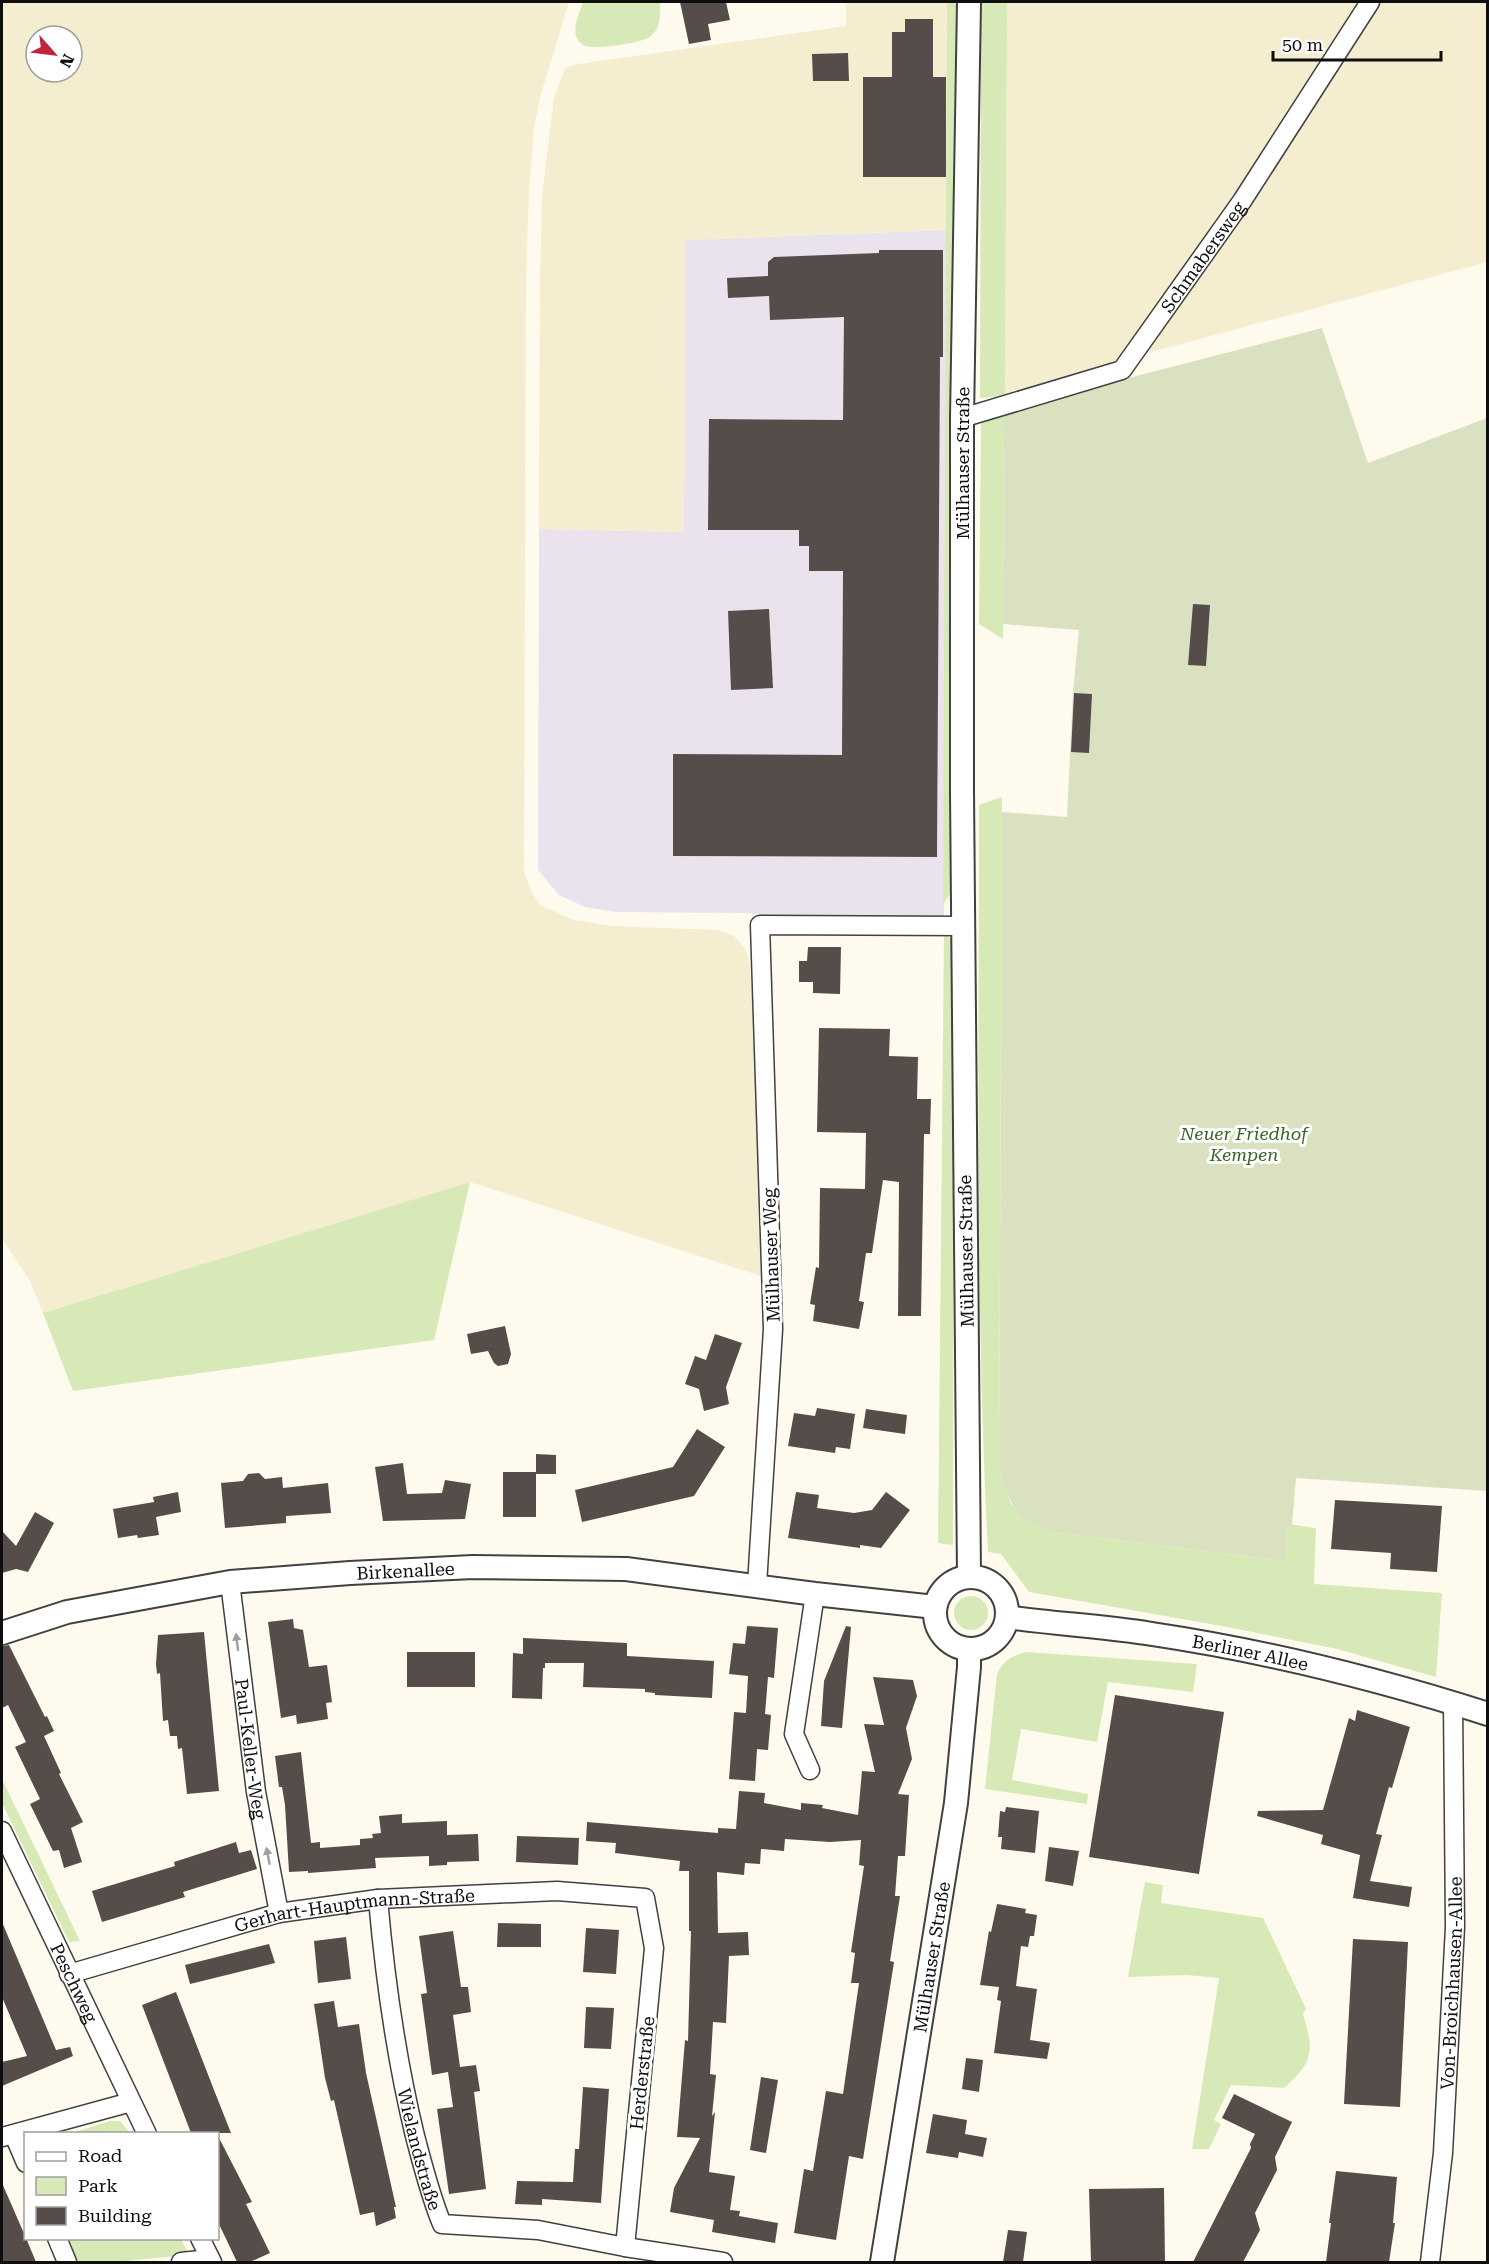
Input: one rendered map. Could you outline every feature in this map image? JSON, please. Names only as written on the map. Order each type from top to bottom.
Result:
[{"type":"street","name":"Mülhauser Straße","points":[[969,2],[962,418],[963,926],[969,1576]]},
{"type":"street","name":"Schmabersweg","points":[[962,418],[1122,370],[1242,201],[1370,2]]},
{"type":"street","name":"Mülhauser Weg","points":[[757,1585],[773,1329],[760,925],[963,926]]},
{"type":"street","name":"Birkenallee","points":[[2,1633],[67,1612],[230,1582],[473,1567],[626,1569],[814,1594],[935,1607]]},
{"type":"street","points":[[969,1576],[979,1577],[997,1588],[1004,1596],[1007,1617],[998,1637],[990,1644],[969,1649],[957,1647],[946,1640],[935,1620],[935,1607],[946,1586],[957,1579],[969,1576]]},
{"type":"street","name":"Paul-Keller-Weg","points":[[230,1582],[256,1792],[279,1913]]},
{"type":"street","points":[[810,1770],[794,1734],[814,1594]]},
{"type":"street","name":"Berliner Allee","points":[[1007,1617],[1088,1624],[1216,1645],[1315,1665],[1488,1714]]},
{"type":"street","name":"Mülhauser Straße","points":[[882,2262],[956,1803],[969,1649]]},
{"type":"street","name":"Von-Broichhausen-Allee","points":[[1430,2262],[1443,2153],[1455,1927],[1453,1703]]},
{"type":"street","name":"Peschweg","points":[[2,1831],[146,2132]]},
{"type":"street","name":"Gerhart-Hauptmann-Straße","points":[[69,1974],[279,1913],[378,1899],[557,1891],[645,1898]]},
{"type":"street","name":"Herderstraße","points":[[625,2247],[654,1948],[645,1898]]},
{"type":"street","name":"Wielandstraße","points":[[378,1899],[384,1972],[403,2087],[431,2198],[442,2224],[538,2230],[625,2247],[723,2262]]},
{"type":"street","points":[[24,2160],[8,2136],[131,2102]]},
{"type":"street","points":[[58,2240],[68,2262]]},
{"type":"street","points":[[181,2262],[211,2261],[201,2240]]},
{"type":"shaded area","points":[[2,2],[569,2],[541,94],[534,127],[529,191],[526,276],[524,872],[531,891],[540,905],[574,920],[611,926],[718,930],[734,936],[746,950],[750,967],[761,1153],[764,1277],[470,1182],[43,1313],[30,1281],[2,1238]]},
{"type":"shaded area","points":[[846,2],[947,2],[946,230],[685,240],[684,532],[539,529],[542,195],[554,98],[565,68],[578,64],[846,26]]},
{"type":"shaded area","points":[[1007,2],[1363,2],[1299,101],[1115,367],[1005,396]]},
{"type":"shaded area","points":[[1375,2],[1487,2],[1487,262],[1140,355]]},
{"type":"shaded area","points":[[946,230],[944,921],[772,917],[748,913],[614,912],[585,907],[559,895],[538,870],[539,529],[684,532],[685,240]]},
{"type":"green space","points":[[583,2],[660,2],[659,24],[655,32],[646,39],[607,47],[588,47],[577,39],[575,29]]},
{"type":"green space","points":[[947,2],[958,2],[953,890],[943,904]]},
{"type":"green space","points":[[981,2],[1007,2],[1005,396],[980,398]]},
{"type":"green space","name":"Neuer Friedhof Kempen","points":[[1322,328],[1368,463],[1487,418],[1487,1491],[1296,1478],[1292,1525],[1288,1525],[1285,1561],[1052,1532],[1029,1520],[1016,1509],[1007,1493],[999,1469],[1002,812],[1067,817],[1073,692],[1079,630],[1003,624],[1004,410]]},
{"type":"green space","points":[[1004,410],[1003,639],[979,624],[981,424],[987,415]]},
{"type":"green space","points":[[1002,797],[999,1469],[1011,1504],[1052,1532],[1284,1561],[1288,1524],[1316,1528],[1314,1584],[1442,1593],[1436,1677],[1337,1649],[1029,1592],[1001,1554],[988,1552],[979,1272],[979,805]]},
{"type":"green space","points":[[944,933],[954,943],[953,1545],[938,1543]]},
{"type":"green space","points":[[470,1182],[434,1340],[73,1391],[43,1313]]},
{"type":"green space","points":[[971,1596],[983,1601],[988,1613],[983,1625],[971,1630],[959,1625],[954,1613],[959,1601]]},
{"type":"green space","points":[[1027,1652],[1197,1664],[1193,1692],[1108,1682],[1097,1742],[1021,1729],[1012,1780],[1088,1794],[1087,1804],[985,1789],[997,1674],[1009,1659]]},
{"type":"green space","points":[[2,1779],[80,1941],[69,1942],[2,1803]]},
{"type":"green space","points":[[1145,1882],[1163,1885],[1161,1903],[1263,1918],[1306,2009],[1303,2014],[1310,2046],[1309,2055],[1301,2071],[1284,2088],[1231,2085],[1214,2120],[1221,2124],[1209,2149],[1192,2149],[1219,1978],[1187,1975],[1128,1977]]},
{"type":"green space","points":[[110,2121],[120,2121],[129,2132],[75,2132]]},
{"type":"green space","points":[[67,2240],[182,2240],[189,2255],[115,2262],[77,2262]]},
{"type":"building","points":[[680,2],[726,2],[730,20],[708,24],[711,40],[689,44]]},
{"type":"building","points":[[905,19],[933,19],[933,77],[946,77],[946,177],[863,177],[863,77],[892,77],[892,32],[905,32]]},
{"type":"building","points":[[848,53],[849,81],[813,81],[812,54]]},
{"type":"building","points":[[879,250],[943,250],[943,357],[940,357],[937,857],[673,856],[673,754],[842,755],[843,571],[809,571],[809,546],[799,546],[799,530],[708,530],[709,419],[843,420],[844,317],[770,320],[769,296],[728,298],[727,278],[768,276],[768,262],[774,257],[879,253]]},
{"type":"building","points":[[1193,604],[1210,605],[1206,666],[1188,665]]},
{"type":"building","points":[[769,609],[773,688],[731,690],[728,611]]},
{"type":"building","points":[[1074,693],[1092,694],[1089,753],[1071,752]]},
{"type":"building","points":[[808,947],[841,947],[840,994],[813,993],[813,982],[799,982],[799,961],[807,961]]},
{"type":"building","points":[[819,1028],[890,1029],[889,1056],[918,1057],[917,1099],[931,1099],[930,1134],[924,1134],[921,1316],[898,1316],[899,1182],[883,1180],[872,1253],[866,1253],[859,1301],[864,1302],[859,1329],[813,1321],[815,1305],[810,1304],[816,1267],[819,1268],[820,1188],[865,1189],[866,1133],[817,1132]]},
{"type":"building","points":[[505,1326],[511,1354],[508,1364],[498,1366],[488,1351],[471,1354],[467,1334]]},
{"type":"building","points":[[715,1334],[742,1343],[726,1387],[729,1404],[704,1411],[699,1389],[685,1384],[695,1356],[706,1360]]},
{"type":"building","points":[[817,1408],[855,1414],[850,1449],[836,1447],[835,1453],[788,1446],[794,1413],[815,1416]]},
{"type":"building","points":[[866,1409],[907,1415],[905,1434],[863,1428]]},
{"type":"building","points":[[697,1429],[725,1447],[694,1496],[582,1522],[575,1490],[673,1467]]},
{"type":"building","points":[[536,1454],[556,1455],[556,1474],[536,1474]]},
{"type":"building","points":[[403,1463],[407,1494],[442,1493],[445,1480],[471,1484],[465,1519],[383,1521],[375,1467]]},
{"type":"building","points":[[503,1472],[536,1472],[536,1517],[503,1517]]},
{"type":"building","points":[[259,1473],[265,1479],[282,1477],[283,1488],[328,1483],[331,1513],[286,1516],[286,1523],[225,1528],[221,1483],[243,1481],[248,1474]]},
{"type":"building","points":[[178,1492],[181,1512],[156,1517],[159,1535],[118,1538],[113,1509],[154,1502],[153,1497]]},
{"type":"building","points":[[796,1492],[819,1495],[817,1508],[854,1513],[872,1510],[886,1492],[910,1510],[881,1548],[860,1545],[860,1548],[788,1538]]},
{"type":"building","points":[[1335,1500],[1442,1506],[1437,1572],[1390,1569],[1391,1553],[1331,1549]]},
{"type":"building","points":[[35,1512],[54,1523],[28,1572],[16,1569],[2,1573],[2,1531],[16,1546]]},
{"type":"building","points":[[293,1619],[294,1628],[303,1630],[309,1667],[327,1665],[332,1702],[326,1703],[328,1719],[297,1724],[296,1715],[281,1718],[268,1622]]},
{"type":"building","points":[[747,1626],[778,1628],[774,1678],[768,1677],[765,1714],[771,1715],[768,1750],[757,1749],[755,1781],[729,1779],[734,1712],[746,1713],[748,1676],[729,1674],[733,1643],[745,1644]]},
{"type":"building","points":[[846,1626],[851,1627],[842,1728],[821,1726],[824,1681]]},
{"type":"building","points":[[204,1632],[219,1791],[187,1794],[182,1748],[178,1749],[177,1736],[170,1736],[168,1720],[163,1721],[160,1673],[157,1674],[156,1664],[158,1635]]},
{"type":"building","points":[[523,1638],[627,1643],[627,1656],[714,1661],[712,1698],[655,1695],[655,1693],[645,1692],[645,1689],[583,1687],[584,1663],[545,1663],[542,1699],[512,1698],[513,1653],[523,1654]]},
{"type":"building","points":[[9,1645],[54,1731],[44,1736],[61,1773],[59,1774],[83,1822],[71,1828],[82,1862],[64,1868],[59,1850],[53,1851],[30,1804],[40,1799],[15,1747],[26,1742],[8,1705],[2,1708],[2,1646]]},
{"type":"building","points":[[407,1652],[475,1652],[475,1687],[407,1687]]},
{"type":"building","points":[[873,1677],[913,1680],[917,1696],[906,1728],[912,1759],[898,1794],[909,1795],[905,1856],[898,1856],[895,1896],[900,1896],[890,1961],[894,1962],[863,2159],[849,2156],[836,2240],[794,2233],[804,2169],[813,2171],[826,2091],[843,2094],[859,1983],[851,1983],[855,1953],[851,1952],[864,1866],[859,1865],[861,1840],[830,1842],[785,1839],[784,1851],[761,1849],[760,1864],[745,1863],[744,1875],[717,1872],[718,1933],[748,1932],[749,1955],[729,1956],[726,2023],[713,2022],[710,2074],[716,2075],[709,2172],[735,2176],[730,2210],[740,2211],[739,2216],[778,2223],[775,2243],[712,2232],[714,2220],[670,2212],[674,2188],[700,2138],[677,2137],[685,2040],[688,2041],[691,1931],[689,1931],[689,1871],[679,1871],[680,1861],[615,1853],[616,1843],[586,1841],[587,1822],[718,1833],[718,1828],[736,1829],[739,1791],[765,1793],[764,1803],[801,1810],[801,1803],[823,1805],[822,1808],[858,1815],[862,1771],[875,1772],[864,1724],[884,1725]]},
{"type":"building","points":[[1115,1695],[1224,1712],[1199,1874],[1089,1857]]},
{"type":"building","points":[[1357,1710],[1410,1727],[1392,1788],[1389,1787],[1376,1834],[1382,1835],[1370,1881],[1412,1887],[1409,1907],[1353,1898],[1360,1855],[1321,1844],[1323,1835],[1257,1816],[1258,1811],[1323,1810],[1349,1718],[1355,1721]]},
{"type":"building","points":[[301,1752],[311,1843],[320,1842],[320,1848],[360,1845],[360,1839],[373,1838],[372,1834],[381,1833],[379,1816],[402,1814],[402,1823],[447,1821],[447,1835],[478,1834],[479,1861],[447,1862],[447,1865],[429,1866],[429,1856],[375,1858],[376,1868],[308,1873],[308,1871],[289,1872],[285,1805],[282,1787],[279,1787],[275,1756]]},
{"type":"building","points":[[1006,1807],[1039,1811],[1035,1853],[1001,1849],[1002,1837],[998,1837],[1000,1811],[1005,1812]]},
{"type":"building","points":[[517,1836],[579,1838],[578,1865],[516,1862]]},
{"type":"building","points":[[236,1842],[239,1853],[251,1850],[257,1869],[183,1892],[185,1897],[102,1922],[92,1891],[175,1866],[174,1862]]},
{"type":"building","points":[[1049,1847],[1079,1851],[1073,1886],[1045,1881]]},
{"type":"building","points":[[997,1904],[1026,1909],[1025,1913],[1037,1915],[1034,1936],[1030,1936],[1028,1947],[1021,1946],[1016,1986],[1037,1989],[1030,2040],[1050,2043],[1047,2059],[994,2053],[1001,2001],[997,2000],[999,1987],[980,1985],[989,1931],[991,1932]]},
{"type":"building","points":[[2,1922],[56,2050],[70,2047],[73,2056],[2,2086],[2,2062],[27,2056],[2,1997]]},
{"type":"building","points":[[498,1923],[541,1924],[541,1947],[497,1947]]},
{"type":"building","points":[[586,1928],[619,1930],[616,1974],[583,1972]]},
{"type":"building","points":[[453,1931],[461,1987],[468,1987],[471,2012],[453,2015],[460,2067],[476,2065],[480,2091],[474,2092],[486,2189],[449,2194],[437,2109],[453,2107],[448,2072],[432,2075],[421,1994],[427,1993],[419,1936]]},
{"type":"building","points":[[346,1937],[351,1979],[318,1983],[314,1941]]},
{"type":"building","points":[[1353,1939],[1408,1942],[1400,2107],[1344,2104]]},
{"type":"building","points":[[269,1944],[275,1963],[190,1984],[185,1965]]},
{"type":"building","points":[[176,1992],[231,2133],[191,2132],[142,2005]]},
{"type":"building","points":[[334,2001],[338,2027],[359,2024],[366,2073],[396,2207],[394,2207],[396,2218],[376,2226],[374,2212],[360,2215],[334,2100],[331,2101],[325,2078],[314,2004]]},
{"type":"building","points":[[586,2007],[614,2008],[611,2049],[584,2048]]},
{"type":"building","points":[[966,2058],[983,2060],[979,2092],[962,2089]]},
{"type":"building","points":[[761,2077],[778,2080],[766,2153],[750,2150]]},
{"type":"building","points":[[583,2087],[609,2089],[601,2203],[542,2199],[542,2205],[515,2204],[517,2181],[573,2182],[575,2149],[579,2149]]},
{"type":"building","points":[[1234,2094],[1292,2122],[1275,2157],[1277,2170],[1255,2213],[1260,2230],[1243,2262],[1193,2262],[1251,2148],[1250,2144],[1255,2134],[1222,2118]]},
{"type":"building","points":[[933,2114],[967,2120],[965,2134],[987,2138],[983,2157],[959,2152],[958,2158],[926,2153]]},
{"type":"building","points":[[219,2138],[252,2202],[246,2204],[270,2253],[250,2262],[237,2262],[219,2224]]},
{"type":"building","points":[[1336,2171],[1397,2177],[1393,2223],[1395,2223],[1389,2262],[1326,2262]]},
{"type":"building","points":[[2,2183],[24,2233],[24,2240],[27,2240],[36,2262],[2,2262]]},
{"type":"building","points":[[1164,2188],[1165,2262],[1091,2262],[1089,2189]]},
{"type":"building","points":[[1008,2230],[1027,2232],[1023,2262],[1003,2262]]}]
